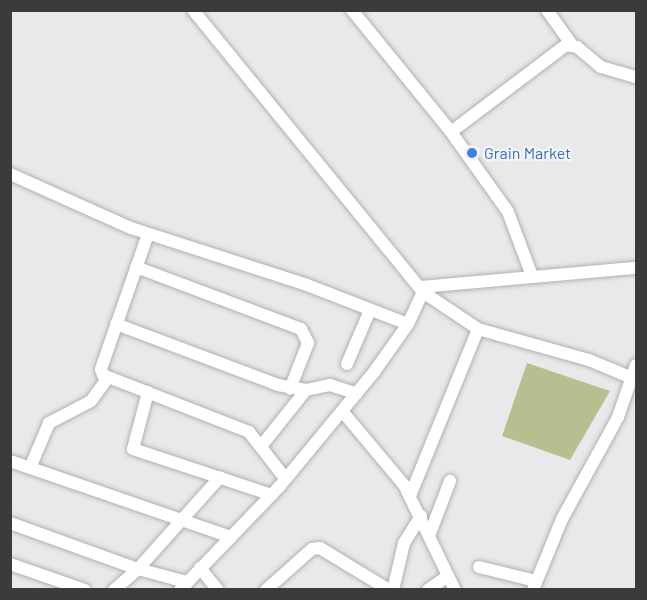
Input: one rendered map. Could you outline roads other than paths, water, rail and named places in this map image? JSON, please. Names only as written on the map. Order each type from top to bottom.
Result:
[{"type":"street","points":[[193,10],[422,290],[478,329],[589,360],[632,378]]},
{"type":"street","points":[[547,10],[572,45],[601,67],[636,77]]},
{"type":"street","points":[[354,11],[451,132],[508,212],[532,276]]},
{"type":"street","points":[[451,132],[559,48],[572,45]]},
{"type":"street","points":[[10,174],[148,234],[408,324]]},
{"type":"street","points":[[148,234],[101,369],[108,378],[249,432],[262,445],[285,478]]},
{"type":"street","points":[[136,267],[301,329],[308,343],[290,389]]},
{"type":"street","points":[[422,290],[532,276],[636,268]]},
{"type":"street","points":[[10,523],[184,586],[272,495],[357,394],[408,324],[422,290]]},
{"type":"street","points":[[347,364],[370,309]]},
{"type":"street","points":[[117,324],[290,389],[306,390],[330,386],[357,394]]},
{"type":"street","points":[[410,496],[478,329]]},
{"type":"street","points":[[479,567],[534,585],[562,519],[618,417],[636,365]]},
{"type":"street","points":[[30,468],[49,423],[89,403],[108,378]]},
{"type":"street","points":[[262,445],[306,390]]},
{"type":"street","points":[[148,392],[134,449],[272,495]]},
{"type":"street","points":[[342,411],[410,496],[455,590]]},
{"type":"street","points":[[10,462],[231,537]]},
{"type":"street","points":[[114,590],[138,569],[220,477]]},
{"type":"street","points":[[429,536],[450,481]]},
{"type":"street","points":[[266,590],[312,549],[320,548],[391,590],[404,543],[421,516]]},
{"type":"street","points":[[10,564],[85,590]]},
{"type":"street","points":[[200,567],[218,590]]},
{"type":"street","points":[[428,590],[448,576]]},
{"type":"place","name":"Grain Market","points":[[472,153]]}]
